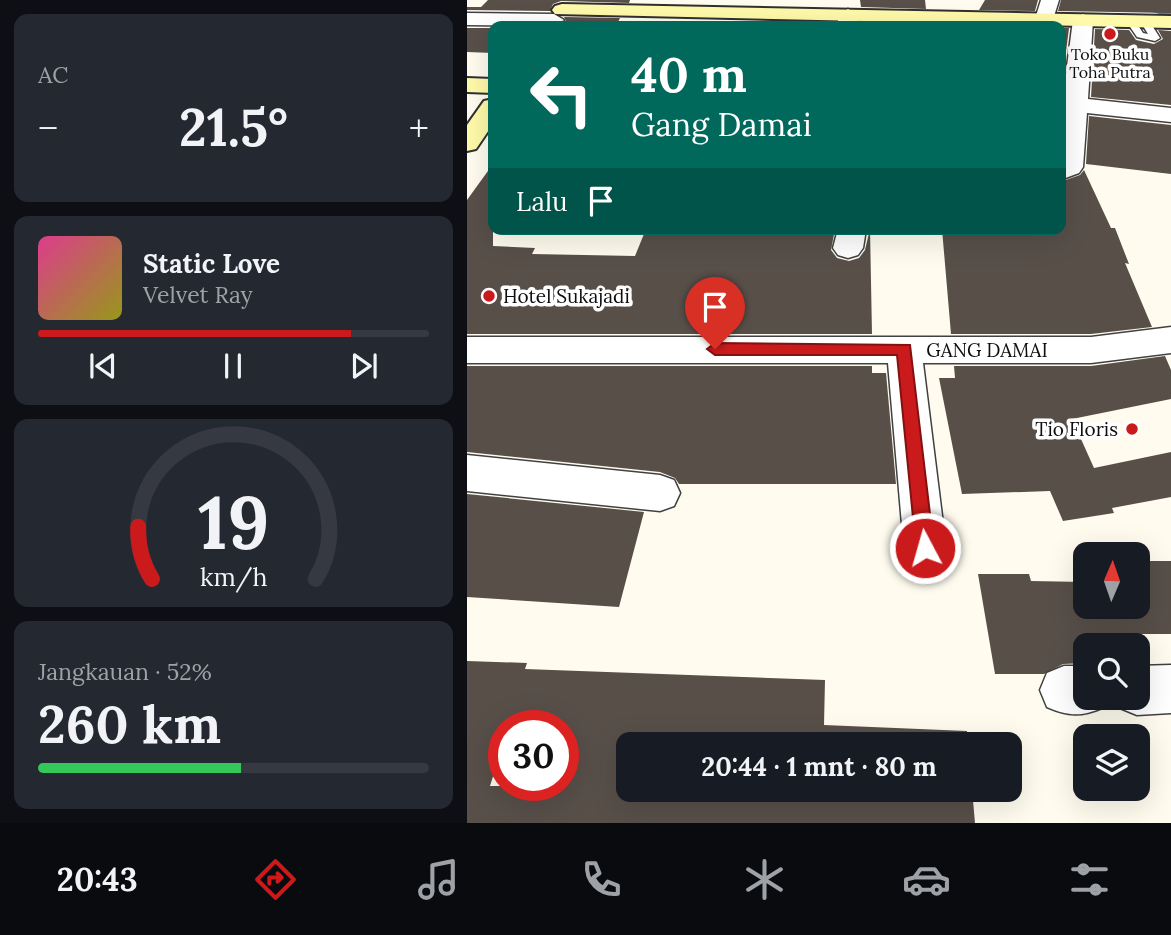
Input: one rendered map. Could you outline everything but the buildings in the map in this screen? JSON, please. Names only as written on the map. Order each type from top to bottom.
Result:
[{"type":"street","points":[[467,19],[558,14],[848,21],[1047,9],[1083,20],[1153,21]]},
{"type":"street","points":[[1066,169],[1070,167],[1083,20]]},
{"type":"street","points":[[467,85],[488,86]]},
{"type":"street","points":[[1074,104],[1171,115]]},
{"type":"street","points":[[467,143],[488,117]]},
{"type":"street","name":"GANG DAMAI","points":[[467,350],[1091,350],[1171,340]]},
{"type":"street","points":[[904,349],[925,548]]},
{"type":"street","points":[[467,473],[660,493]]},
{"type":"street","points":[[1150,690],[1171,689]]},
{"type":"waterway","points":[[1150,10],[1171,15]]},
{"type":"place","name":"Toko Buku Toha Putra","points":[[1110,34]]},
{"type":"place","name":"Hotel Sukajadi","points":[[489,296]]},
{"type":"place","name":"Tio Floris","points":[[1132,429]]},
{"type":"route","points":[[715,349],[904,349],[925,548]]}]
